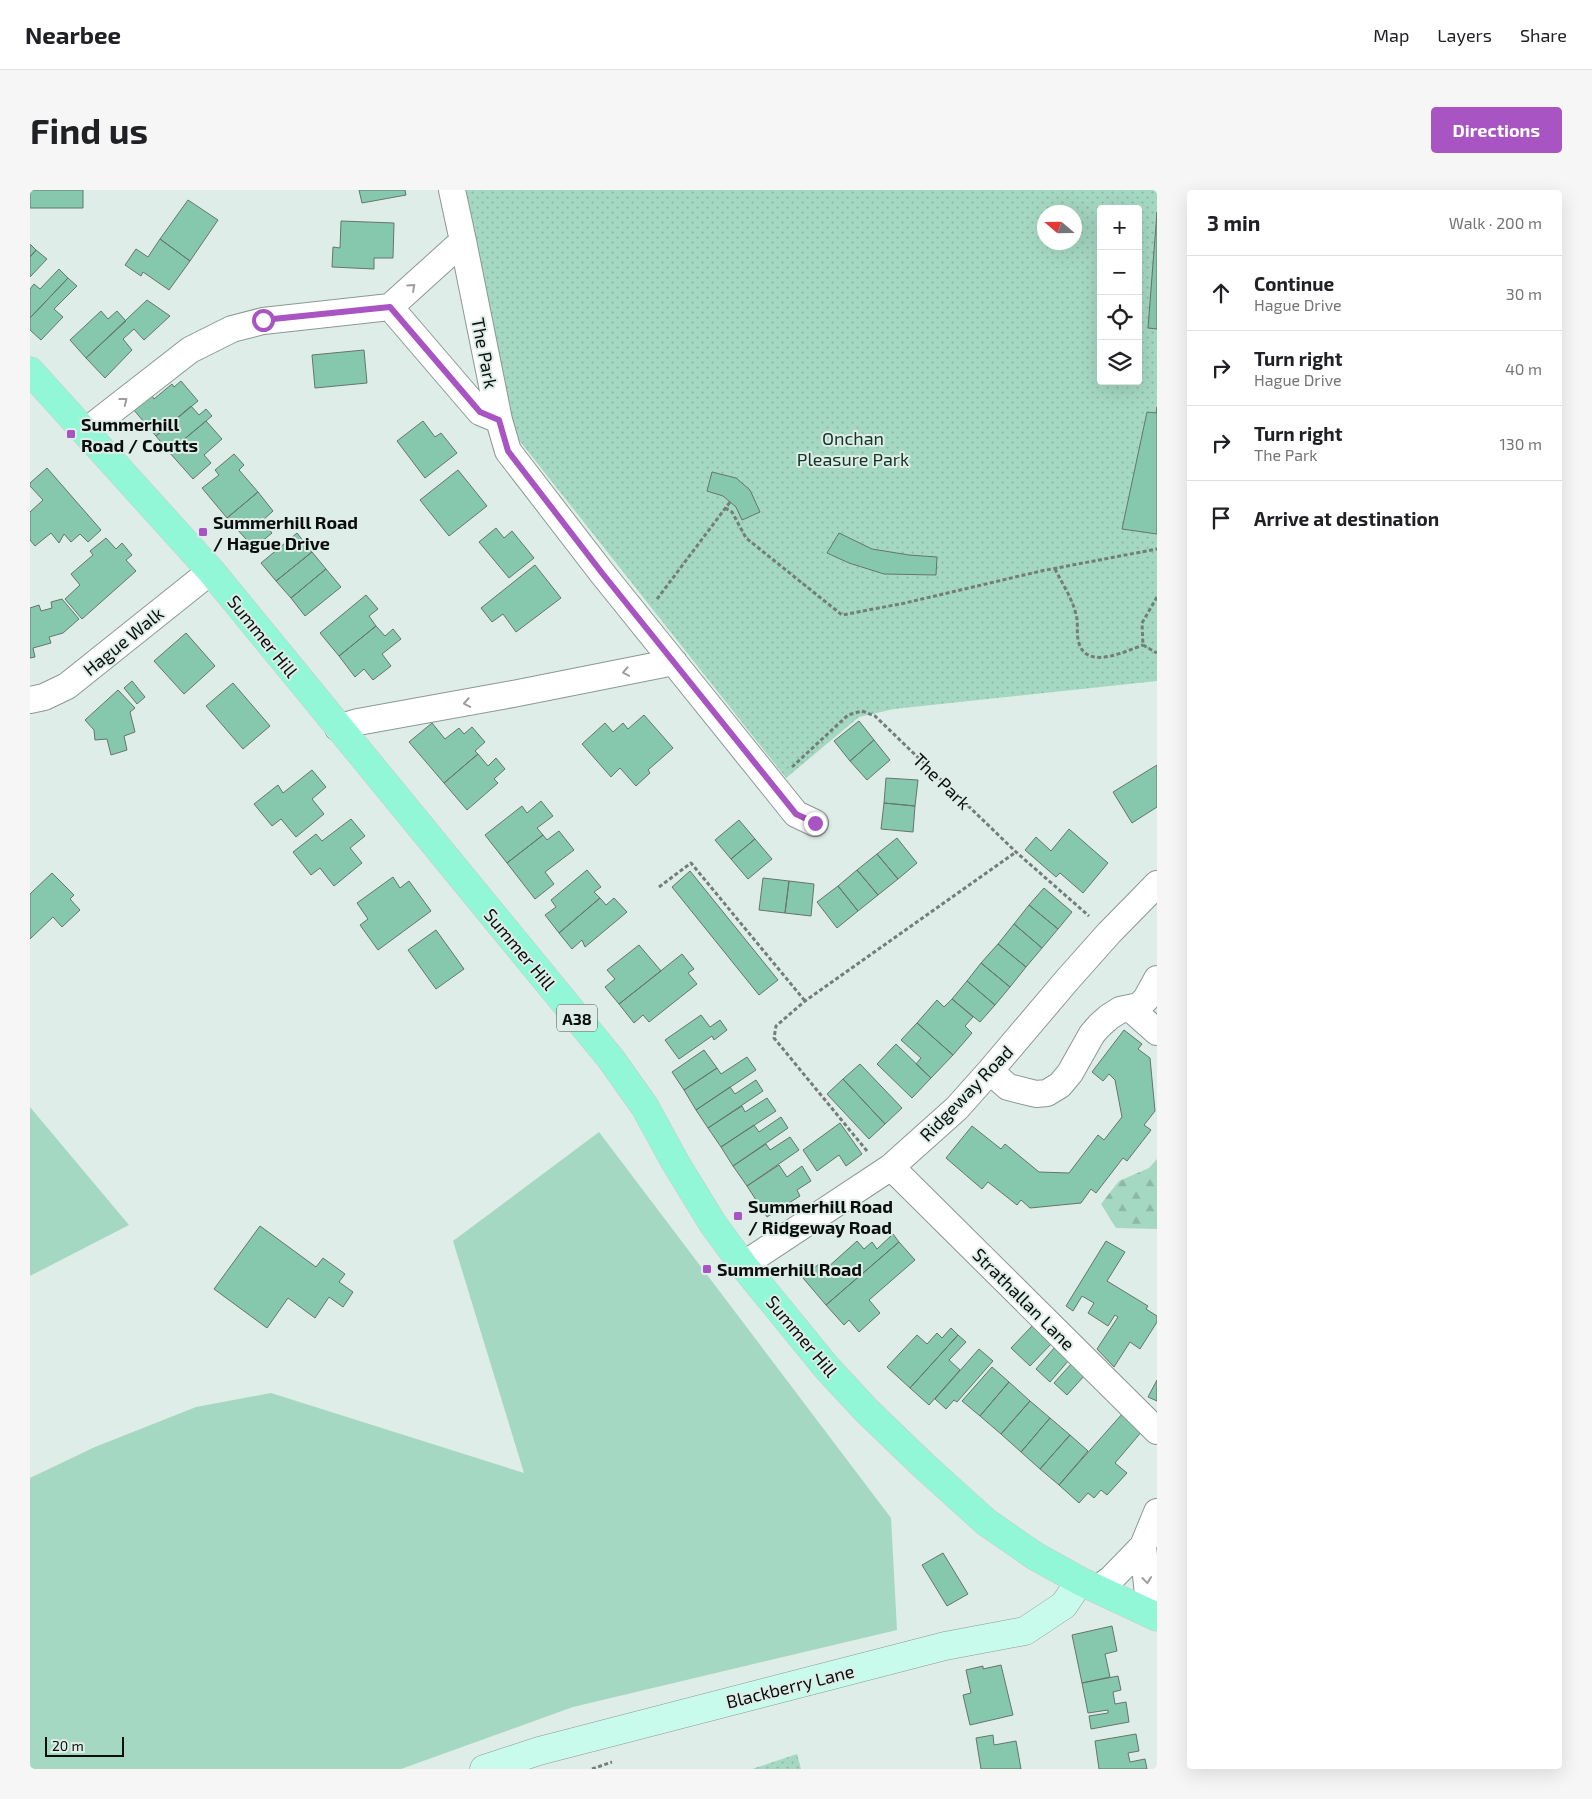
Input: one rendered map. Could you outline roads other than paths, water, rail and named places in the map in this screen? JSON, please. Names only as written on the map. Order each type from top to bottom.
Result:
[{"type":"main road","name":"Summer Hill","points":[[30,371],[211,571],[610,1058],[645,1107],[675,1162],[713,1224],[743,1265],[827,1368],[923,1465],[986,1522],[1036,1556],[1088,1585],[1154,1615]]},
{"type":"main road","name":"Blackberry Lane","points":[[484,1769],[538,1751],[936,1648],[1025,1631],[1064,1605],[1088,1585]]},
{"type":"street","name":"The Park","points":[[452,190],[499,420],[508,451],[772,785],[796,814],[815,823]]},
{"type":"street","points":[[86,431],[190,350],[232,329],[263,320],[390,307],[463,240]]},
{"type":"street","points":[[390,307],[480,412],[499,420]]},
{"type":"street","name":"Hague Walk","points":[[30,700],[44,697],[67,686],[211,571]]},
{"type":"street","points":[[338,728],[358,722],[674,662]]},
{"type":"street","name":"Ridgeway Road","points":[[743,1265],[888,1170],[957,1108],[1109,933],[1157,884]]},
{"type":"street","points":[[990,1071],[1008,1087],[1036,1094],[1047,1093],[1060,1085],[1070,1073],[1092,1034],[1099,1026],[1120,1010],[1139,1006],[1146,999],[1157,979]]},
{"type":"street","points":[[1131,1009],[1157,1032]]},
{"type":"street","name":"Strathallan Lane","points":[[888,1170],[1157,1431]]},
{"type":"street","points":[[1088,1585],[1112,1579],[1144,1546],[1157,1512]]},
{"type":"street","points":[[1144,1546],[1154,1615]]},
{"type":"place","name":"Summerhill Road / Coutts","points":[[71,434]]},
{"type":"place","name":"Summerhill Road / Hague Drive","points":[[203,532]]},
{"type":"place","name":"Summerhill Road / Ridgeway Road","points":[[738,1216]]},
{"type":"place","name":"Summerhill Road","points":[[707,1269]]},
{"type":"park label","name":"Onchan Pleasure Park","points":[[853,448]]}]
